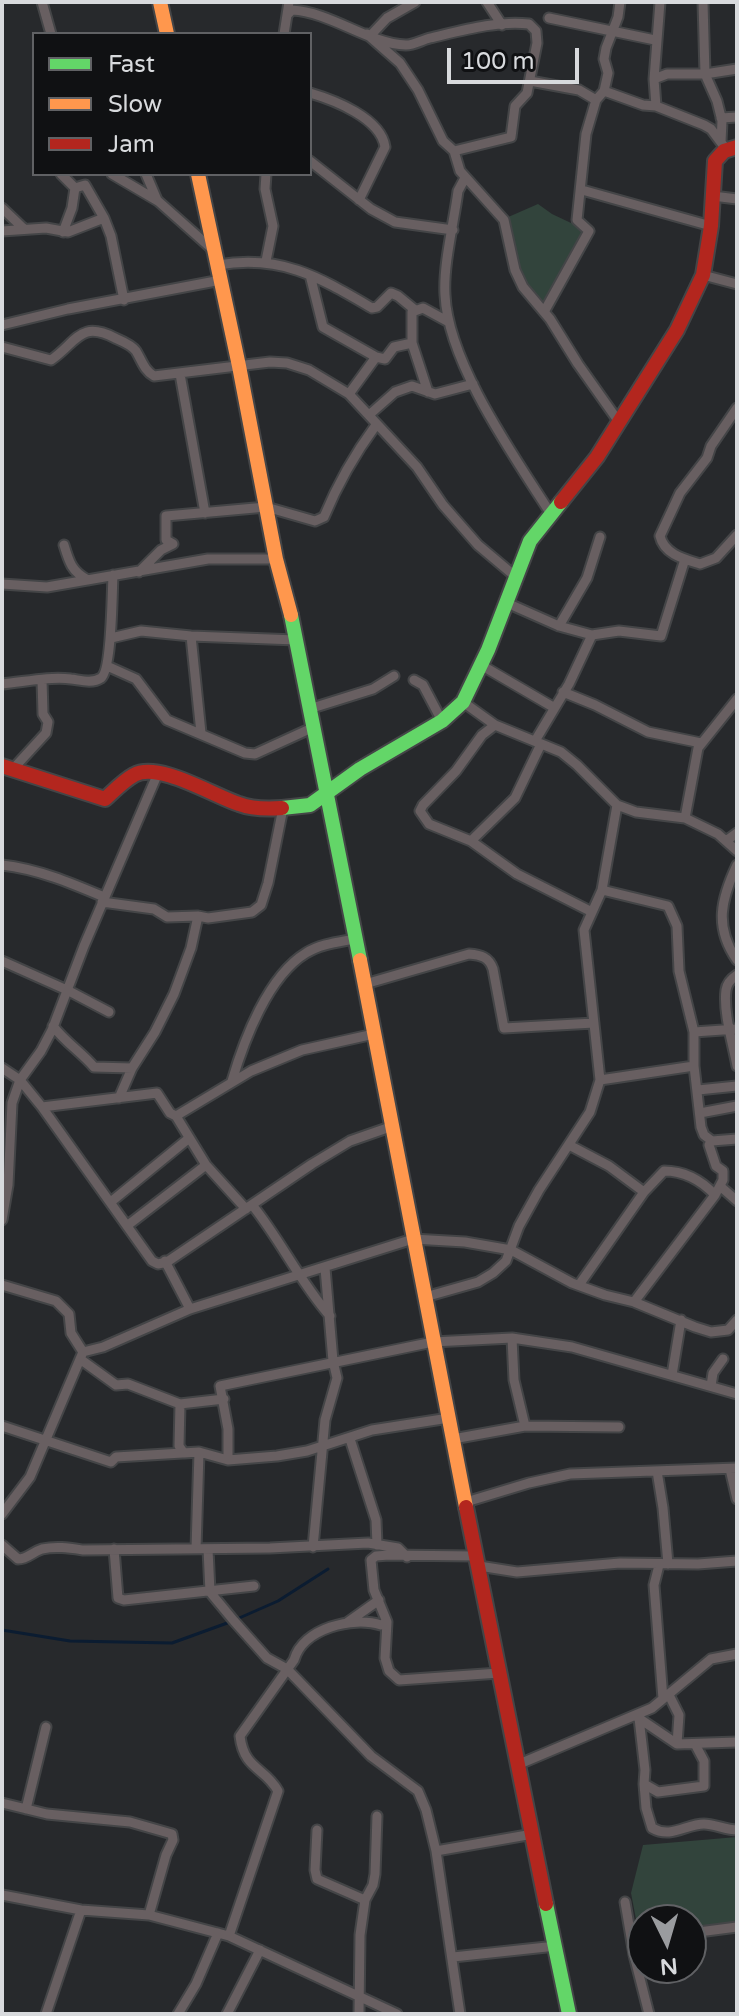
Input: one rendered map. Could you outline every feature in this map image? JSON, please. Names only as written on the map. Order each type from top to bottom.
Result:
[{"type":"main road","points":[[160,2],[167,32]]},
{"type":"main road","points":[[7,767],[105,799],[136,773],[158,773],[180,778],[241,805],[283,808],[310,805],[328,795],[360,769],[442,721],[463,702],[507,603],[530,541],[597,457],[677,330],[703,275],[711,226],[715,161],[728,146]]},
{"type":"main road","points":[[198,176],[276,559],[328,795],[433,1342],[569,2014]]},
{"type":"street","points":[[42,2],[50,32]]},
{"type":"street","points":[[284,32],[289,2]]},
{"type":"street","points":[[369,34],[387,18],[415,2]]},
{"type":"street","points":[[487,2],[502,25]]},
{"type":"street","points":[[544,312],[589,231],[577,220],[586,134],[596,100],[604,91],[608,73],[604,59],[620,2]]},
{"type":"street","points":[[656,106],[655,40],[660,2]]},
{"type":"street","points":[[703,2],[705,74],[728,146]]},
{"type":"street","points":[[287,15],[292,10],[310,11],[410,46],[440,36],[502,25],[529,24],[538,36],[527,93],[515,106],[511,137],[454,151]]},
{"type":"street","points":[[549,18],[655,40]]},
{"type":"street","points":[[369,34],[400,63],[418,90],[443,141],[454,151],[465,178],[504,220],[515,270],[523,287],[544,312],[619,422]]},
{"type":"street","points":[[654,79],[667,74],[705,74],[737,69]]},
{"type":"street","points":[[530,81],[579,90],[596,100]]},
{"type":"street","points":[[604,91],[643,105],[656,106],[711,129],[728,146]]},
{"type":"street","points":[[312,94],[351,109],[375,128],[384,140],[385,147],[359,200]]},
{"type":"street","points":[[721,118],[737,117]]},
{"type":"street","points":[[312,163],[359,200],[395,222],[453,230]]},
{"type":"street","points":[[63,176],[75,188]]},
{"type":"street","points":[[118,176],[158,201],[218,266]]},
{"type":"street","points":[[147,176],[158,201]]},
{"type":"street","points":[[266,176],[265,189],[273,226],[266,261]]},
{"type":"street","points":[[465,178],[458,191],[444,291],[447,321],[473,384],[551,514]]},
{"type":"street","points":[[75,188],[85,185],[104,218],[111,236],[124,300]]},
{"type":"street","points":[[63,232],[75,188]]},
{"type":"street","points":[[582,190],[711,226]]},
{"type":"street","points":[[713,196],[737,199]]},
{"type":"street","points":[[2,208],[24,229]]},
{"type":"street","points":[[2,231],[68,232],[104,218]]},
{"type":"street","points":[[2,325],[68,309],[124,300],[218,266],[266,261],[310,275],[372,308],[391,293],[415,310]]},
{"type":"street","points":[[310,275],[323,327],[385,359],[394,347],[412,343]]},
{"type":"street","points":[[703,275],[737,284]]},
{"type":"street","points":[[428,392],[412,343],[411,316],[415,310],[423,308],[447,321]]},
{"type":"street","points":[[2,347],[51,360],[78,334],[91,330],[103,332],[134,348],[148,373],[154,376],[287,363],[309,370],[349,394],[417,467],[443,505],[478,545],[516,577]]},
{"type":"street","points":[[349,394],[376,357]]},
{"type":"street","points":[[180,374],[205,513]]},
{"type":"street","points":[[369,415],[395,392],[412,386],[441,394],[473,384]]},
{"type":"street","points":[[737,408],[711,446],[707,458],[680,493],[660,536],[668,550],[700,564],[716,558],[737,535]]},
{"type":"street","points":[[139,572],[161,550],[173,544],[166,540],[166,516],[266,507],[315,521],[324,517],[334,489],[376,425]]},
{"type":"street","points":[[559,626],[587,578],[600,537]]},
{"type":"street","points":[[64,545],[71,567],[78,575],[92,581]]},
{"type":"street","points":[[2,584],[47,587],[208,559],[276,559]]},
{"type":"street","points":[[507,603],[559,626],[592,635],[619,631],[661,636],[685,559]]},
{"type":"street","points":[[2,684],[66,678],[92,682],[102,678],[111,638],[113,575]]},
{"type":"street","points":[[111,638],[141,631],[296,640]]},
{"type":"street","points":[[471,841],[515,798],[553,707],[592,635]]},
{"type":"street","points":[[191,636],[201,733]]},
{"type":"street","points":[[481,665],[553,707]]},
{"type":"street","points":[[107,666],[136,679],[167,720],[245,753],[255,754],[314,727]]},
{"type":"street","points":[[309,709],[373,689],[394,676]]},
{"type":"street","points":[[7,767],[46,733],[48,722],[43,714],[42,680]]},
{"type":"street","points":[[414,680],[423,685],[442,721]]},
{"type":"street","points":[[563,692],[648,732],[701,743]]},
{"type":"street","points":[[685,818],[701,743],[737,699]]},
{"type":"street","points":[[463,702],[495,725],[561,752],[617,805],[636,812],[685,818],[718,834],[737,851]]},
{"type":"street","points":[[495,725],[482,735],[456,771],[420,811],[429,824],[471,841],[517,874],[592,912]]},
{"type":"street","points":[[2,1220],[12,1103],[20,1080],[41,1051],[53,1026],[158,773]]},
{"type":"street","points":[[425,1297],[478,1282],[506,1261],[519,1226],[539,1190],[590,1112],[600,1080],[584,930],[602,890],[617,805]]},
{"type":"street","points":[[2,865],[66,880],[103,900],[154,909],[167,917],[208,918],[252,912],[261,905],[268,883],[283,808]]},
{"type":"street","points":[[726,841],[737,833]]},
{"type":"street","points":[[737,865],[721,915],[725,941],[737,960]]},
{"type":"street","points":[[602,890],[668,906],[674,913],[679,971],[694,1032],[694,1066],[704,1135],[712,1141],[737,1139]]},
{"type":"street","points":[[119,1098],[132,1068],[174,994],[191,948],[198,916]]},
{"type":"street","points":[[232,1081],[243,1044],[282,976],[306,953],[354,939]]},
{"type":"street","points":[[365,984],[469,954],[481,955],[493,969],[504,1028],[594,1023]]},
{"type":"street","points":[[2,961],[109,1012]]},
{"type":"street","points":[[737,975],[726,988],[737,1066]]},
{"type":"street","points":[[53,1026],[94,1067],[132,1068]]},
{"type":"street","points":[[694,1032],[733,1029]]},
{"type":"street","points":[[176,1116],[251,1071],[302,1050],[374,1034]]},
{"type":"street","points":[[237,1064],[251,1071]]},
{"type":"street","points":[[600,1080],[694,1066]]},
{"type":"street","points":[[2,1068],[20,1080],[42,1107],[152,1261],[158,1264],[250,1208],[350,1141],[393,1126]]},
{"type":"street","points":[[698,1090],[737,1086]]},
{"type":"street","points":[[42,1107],[157,1093],[170,1113],[176,1116],[206,1165],[278,1238],[298,1274],[330,1316]]},
{"type":"street","points":[[700,1113],[737,1106]]},
{"type":"street","points":[[112,1201],[188,1139]]},
{"type":"street","points":[[634,1302],[719,1187],[723,1171],[716,1166],[709,1145],[712,1141]]},
{"type":"street","points":[[569,1145],[609,1166],[644,1192]]},
{"type":"street","points":[[128,1225],[206,1165]]},
{"type":"street","points":[[579,1285],[644,1192],[664,1171],[679,1171],[705,1185],[719,1187],[737,1201]]},
{"type":"street","points":[[719,1187],[737,1178]]},
{"type":"street","points":[[2,1514],[30,1477],[82,1356],[190,1309],[413,1239],[465,1242],[511,1250],[579,1285],[634,1302],[711,1332],[728,1330],[736,1324]]},
{"type":"street","points":[[165,1261],[190,1309]]},
{"type":"street","points":[[313,1547],[325,1420],[337,1378],[325,1268]]},
{"type":"street","points":[[4,1283],[56,1301],[64,1308],[69,1314],[71,1333],[82,1356],[116,1385],[128,1384],[180,1404],[224,1399]]},
{"type":"street","points":[[672,1375],[681,1320]]},
{"type":"street","points":[[512,1338],[516,1371],[514,1380],[525,1426]]},
{"type":"street","points":[[228,1460],[228,1429],[220,1386],[433,1342],[512,1338],[572,1347],[737,1394]]},
{"type":"street","points":[[711,1386],[713,1373],[723,1359]]},
{"type":"street","points":[[180,1404],[179,1446],[184,1453],[199,1452]]},
{"type":"street","points":[[2,1426],[111,1462],[116,1457],[199,1452],[228,1460],[307,1451],[372,1430],[449,1418]]},
{"type":"street","points":[[453,1439],[525,1426],[619,1427]]},
{"type":"street","points":[[350,1439],[376,1520],[377,1545]]},
{"type":"street","points":[[196,1549],[199,1452]]},
{"type":"street","points":[[466,1502],[570,1474],[734,1469],[737,1499]]},
{"type":"street","points":[[657,1471],[663,1508],[663,1565],[654,1585],[666,1697],[679,1715],[677,1744]]},
{"type":"street","points":[[2,1545],[18,1559],[25,1559],[42,1549],[62,1547],[83,1550],[208,1549],[368,1543],[398,1548],[407,1557]]},
{"type":"street","points":[[114,1549],[118,1598],[124,1600],[254,1586]]},
{"type":"street","points":[[208,1549],[210,1592],[267,1658],[287,1669],[371,1756],[418,1791],[436,1851],[460,2014]]},
{"type":"street","points":[[499,1673],[399,1680],[389,1671],[385,1658],[387,1622],[374,1590],[371,1560],[376,1556],[477,1561],[517,1572],[620,1563],[663,1565],[737,1561]]},
{"type":"street","points":[[345,1624],[379,1600]]},
{"type":"street","points":[[178,2014],[224,1934],[278,1791],[242,1753],[240,1736],[287,1669],[296,1650],[322,1630],[365,1621],[384,1625],[387,1622]]},
{"type":"street","points":[[517,1765],[636,1717],[652,1708],[711,1659],[737,1654]]},
{"type":"street","points":[[636,1717],[677,1744],[737,1742]]},
{"type":"street","points":[[636,1717],[652,1828],[659,1832],[704,1824],[723,1830],[737,1830]]},
{"type":"street","points":[[26,1809],[46,1727]]},
{"type":"street","points":[[644,1784],[658,1792],[704,1786],[704,1761],[695,1744]]},
{"type":"street","points":[[2,1803],[86,1820],[130,1822],[172,1834],[173,1840],[149,1915]]},
{"type":"street","points":[[359,2014],[358,1961],[365,1900],[375,1874],[377,1816]]},
{"type":"street","points":[[317,1830],[317,1879],[365,1900]]},
{"type":"street","points":[[436,1851],[533,1834]]},
{"type":"street","points":[[2,1895],[81,1910],[149,1915],[224,1934],[397,2014]]},
{"type":"street","points":[[625,1902],[627,1914]]},
{"type":"street","points":[[46,2014],[81,1910]]},
{"type":"street","points":[[707,1931],[737,1927]]},
{"type":"street","points":[[453,1957],[556,1946]]},
{"type":"street","points":[[227,2014],[260,1950]]},
{"type":"street","points":[[641,1984],[649,2014]]},
{"type":"green space","points":[[538,204],[588,231],[544,307],[525,285],[506,218]]},
{"type":"green space","points":[[737,1837],[737,1924],[707,1927],[707,1904],[633,1904],[631,1893],[643,1845]]},
{"type":"waterway","points":[[237,1619],[278,1601],[328,1569]]},
{"type":"waterway","points":[[2,1630],[70,1641],[172,1643],[230,1622]]},
{"type":"traffic: fast","points":[[282,808],[310,805],[360,769],[442,721],[463,702],[488,650],[530,541],[561,502]]},
{"type":"traffic: fast","points":[[291,615],[360,960]]},
{"type":"traffic: fast","points":[[546,1904],[569,2014]]},
{"type":"traffic: slow","points":[[160,2],[167,32]]},
{"type":"traffic: slow","points":[[198,176],[276,559],[291,615]]},
{"type":"traffic: slow","points":[[360,960],[466,1507]]},
{"type":"traffic: jam","points":[[561,502],[597,457],[677,330],[703,275],[711,226],[715,161],[724,151],[737,147]]},
{"type":"traffic: jam","points":[[2,766],[105,799],[134,775],[157,772],[244,806],[282,808]]},
{"type":"traffic: jam","points":[[466,1507],[546,1904]]}]
